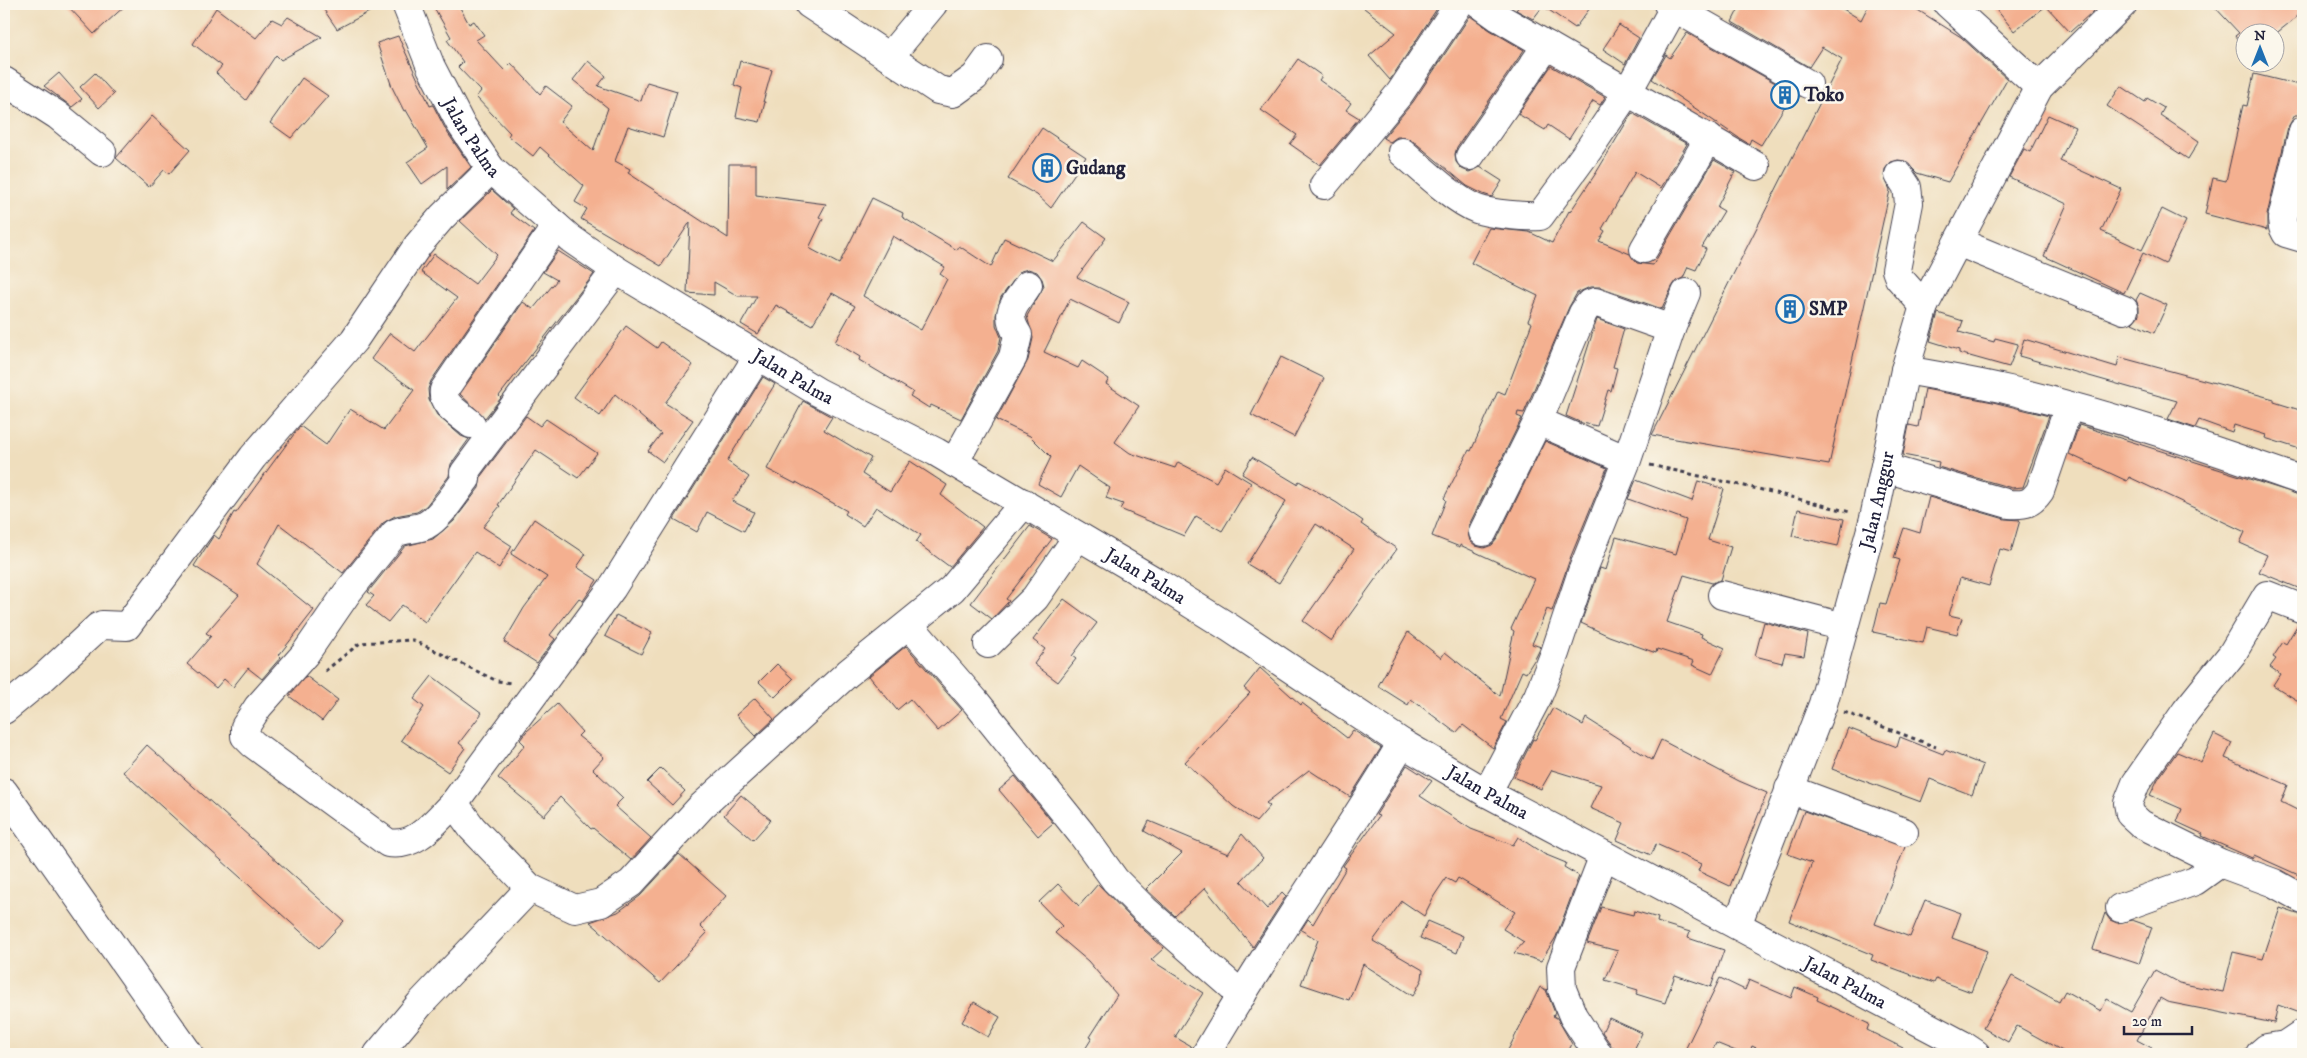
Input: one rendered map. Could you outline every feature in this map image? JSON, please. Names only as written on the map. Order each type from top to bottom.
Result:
[{"type":"street","name":"Jalan Palma","points":[[406,4],[431,67],[460,123],[491,169],[556,226],[616,270],[818,392],[954,463],[1024,503],[1230,628],[1402,743],[1487,793],[1737,925],[1964,1051]]},
{"type":"street","points":[[809,4],[938,90],[953,93],[975,77],[988,59]]},
{"type":"street","points":[[889,57],[933,4]]},
{"type":"street","points":[[1324,185],[1400,93],[1459,4]]},
{"type":"street","points":[[1480,4],[1756,166]]},
{"type":"street","points":[[1948,4],[2039,87]]},
{"type":"street","name":"Jalan Anggur","points":[[1737,925],[1823,704],[1874,518],[1905,370],[1924,306],[2039,87],[2123,4]]},
{"type":"street","points":[[1402,152],[1450,192],[1477,209],[1528,217],[1540,216],[1590,149],[1628,91],[1672,5],[1808,84]]},
{"type":"street","points":[[1470,156],[1547,45]]},
{"type":"street","points":[[4,82],[12,85],[57,115],[102,152]]},
{"type":"street","points":[[2303,130],[2282,219],[2282,227],[2286,233],[2303,238]]},
{"type":"street","points":[[1644,249],[1709,138]]},
{"type":"street","points":[[4,710],[44,677],[102,624],[127,626],[253,457],[354,340],[418,245],[442,217],[491,169]]},
{"type":"street","points":[[1899,175],[1907,186],[1909,203],[1896,270],[1899,278],[1924,306]]},
{"type":"street","points":[[472,424],[445,402],[444,390],[556,226]]},
{"type":"street","points":[[1958,242],[2124,310]]},
{"type":"street","points":[[616,270],[464,473],[466,480],[440,512],[426,525],[403,529],[395,533],[347,593],[305,654],[258,707],[246,727],[246,736],[252,744],[388,843],[398,845],[415,839],[454,803],[499,744],[539,686],[568,650],[612,588],[758,356]]},
{"type":"street","points":[[954,463],[1013,357],[1018,335],[1011,324],[1010,314],[1028,284]]},
{"type":"street","points":[[1487,793],[1538,696],[1555,653],[1582,572],[1627,460],[1671,329],[1686,293]]},
{"type":"street","points":[[1483,532],[1538,421],[1583,313],[1589,304],[1602,303],[1671,329]]},
{"type":"street","points":[[1905,370],[2008,390],[2069,406],[2185,439],[2303,481]]},
{"type":"street","points":[[1885,468],[2009,504],[2026,505],[2033,501],[2040,491],[2069,406]]},
{"type":"street","points":[[1538,421],[1627,460]]},
{"type":"street","points":[[454,803],[472,828],[530,888],[575,909],[602,903],[631,884],[701,807],[868,655],[952,589],[1024,503]]},
{"type":"street","points":[[988,644],[1035,598],[1078,536]]},
{"type":"street","points":[[1722,594],[1844,627]]},
{"type":"street","points":[[2303,609],[2267,595],[2232,654],[2172,730],[2136,783],[2128,803],[2130,814],[2141,824],[2220,863],[2274,884],[2303,899]]},
{"type":"street","points":[[909,624],[975,701],[1115,880],[1145,910],[1242,995]]},
{"type":"street","points":[[1206,1054],[1402,743]]},
{"type":"street","points":[[1789,789],[1904,832]]},
{"type":"street","points":[[4,792],[189,1054]]},
{"type":"street","points":[[1598,1054],[1574,1016],[1562,989],[1561,967],[1604,855]]},
{"type":"street","points":[[2120,908],[2195,881],[2220,863]]},
{"type":"street","points":[[378,1054],[420,1004],[530,888]]},
{"type":"street","points":[[2260,1054],[2267,1048],[2285,1045],[2303,1032]]},
{"type":"path","points":[[1627,460],[1767,491],[1874,518]]},
{"type":"path","points":[[305,654],[323,673],[360,643],[413,640],[497,681],[539,686]]},
{"type":"path","points":[[1823,704],[1936,747]]},
{"type":"building","points":[[66,4],[127,4],[94,34]]},
{"type":"building","points":[[320,4],[384,4],[337,29]]},
{"type":"building","points":[[432,4],[458,4],[469,24],[474,21],[484,35],[476,40],[504,70],[511,63],[540,94],[546,86],[572,106],[560,122],[593,151],[608,108],[573,80],[588,61],[606,76],[598,86],[641,101],[647,82],[677,91],[663,137],[628,126],[615,161],[630,169],[628,173],[728,238],[729,164],[756,164],[756,195],[826,204],[819,217],[823,219],[809,248],[839,264],[872,198],[903,213],[902,217],[957,250],[959,246],[991,267],[1004,238],[1053,261],[1084,222],[1106,238],[1077,277],[1129,302],[1119,323],[1070,299],[1044,352],[1078,368],[1082,361],[1109,379],[1106,384],[1139,406],[1115,442],[1130,453],[1175,468],[1178,462],[1216,482],[1225,467],[1251,483],[1222,531],[1196,516],[1184,536],[1120,509],[1123,504],[1106,498],[1110,488],[1078,466],[1061,497],[1038,484],[1051,457],[1030,436],[996,420],[1028,360],[1033,338],[1027,316],[1044,286],[1037,272],[1028,269],[1021,271],[1001,297],[996,315],[996,325],[1001,337],[998,351],[961,419],[931,405],[929,408],[910,396],[913,392],[859,360],[860,357],[835,342],[855,306],[832,293],[812,325],[776,305],[758,334],[741,324],[757,296],[738,296],[714,282],[714,295],[687,293],[690,222],[661,266],[581,219],[587,209],[575,202],[584,186],[540,147],[533,156],[508,136],[510,133],[476,97],[481,91],[458,67],[463,62],[447,40],[451,37]],"holes":[[[893,236],[945,267],[940,274],[947,279],[921,330],[863,296]]]},
{"type":"building","points":[[1359,4],[1440,4],[1390,80],[1369,56],[1396,33]]},
{"type":"building","points":[[1521,4],[1593,4],[1575,28],[1543,6],[1533,19],[1516,10]]},
{"type":"building","name":"SMP","points":[[1741,4],[1835,4],[1861,20],[1869,4],[1908,4],[1961,37],[2007,79],[1948,182],[1917,173],[1905,161],[1891,162],[1885,169],[1884,176],[1890,190],[1829,465],[1652,435],[1842,59],[1822,47],[1809,67],[1732,22]]},
{"type":"building","points":[[1992,4],[2101,4],[2070,32],[2046,6],[2014,31]]},
{"type":"building","points":[[2212,4],[2303,4],[2303,12],[2284,27],[2284,22],[2234,22],[2234,28]]},
{"type":"building","points":[[216,8],[256,38],[272,19],[282,24],[288,17],[322,37],[281,60],[276,55],[246,100],[216,73],[222,66],[193,44]]},
{"type":"building","points":[[1470,16],[1524,50],[1457,147],[1455,154],[1456,162],[1462,169],[1469,172],[1480,167],[1502,181],[1492,197],[1467,186],[1412,140],[1397,137],[1390,142],[1383,138],[1413,102]]},
{"type":"building","points":[[1619,25],[1639,38],[1625,64],[1603,49]]},
{"type":"building","points":[[1687,33],[1793,93],[1761,145],[1751,139],[1749,144],[1739,138],[1652,79],[1666,55],[1670,58]]},
{"type":"building","points":[[398,36],[430,106],[433,105],[447,132],[471,167],[447,190],[447,166],[422,184],[407,162],[428,148],[406,110],[404,111],[392,87],[377,43]]},
{"type":"building","points":[[1298,59],[1322,76],[1319,80],[1351,103],[1346,110],[1359,118],[1320,165],[1290,144],[1297,135],[1261,110]]},
{"type":"building","points":[[740,61],[772,70],[763,102],[765,102],[760,122],[736,117],[742,88],[734,85]]},
{"type":"building","points":[[1551,66],[1605,97],[1600,105],[1593,101],[1569,139],[1548,125],[1545,130],[1518,114]]},
{"type":"building","points":[[59,73],[82,99],[72,107],[44,86]]},
{"type":"building","points":[[95,73],[114,94],[99,108],[80,87]]},
{"type":"building","points":[[2254,74],[2303,86],[2299,115],[2295,115],[2288,127],[2267,215],[2267,230],[2205,214],[2213,178],[2226,181],[2243,105],[2247,106]]},
{"type":"building","points":[[302,78],[328,96],[291,138],[270,123]]},
{"type":"building","points":[[2121,86],[2145,102],[2147,98],[2164,108],[2160,115],[2199,141],[2188,159],[2107,106]]},
{"type":"building","points":[[1632,113],[1687,144],[1661,188],[1635,172],[1602,229],[1605,231],[1599,241],[1630,254],[1637,263],[1653,265],[1714,160],[1735,172],[1717,207],[1724,211],[1702,247],[1706,249],[1696,270],[1688,267],[1683,278],[1676,281],[1672,287],[1662,309],[1600,287],[1590,287],[1577,293],[1569,307],[1524,413],[1518,412],[1517,416],[1522,418],[1469,525],[1470,541],[1476,546],[1484,548],[1492,545],[1497,539],[1545,441],[1607,468],[1571,556],[1552,611],[1547,609],[1532,644],[1541,647],[1526,673],[1522,671],[1501,719],[1507,722],[1493,748],[1463,725],[1456,733],[1411,699],[1408,705],[1378,686],[1408,632],[1441,658],[1445,652],[1500,696],[1514,631],[1511,629],[1534,579],[1460,545],[1460,547],[1432,536],[1446,500],[1444,498],[1469,450],[1471,451],[1498,391],[1505,394],[1532,323],[1528,321],[1538,296],[1471,263],[1489,228],[1529,232],[1552,243],[1569,211],[1596,173]]},
{"type":"building","points":[[2048,115],[2075,127],[2060,161],[2121,189],[2101,231],[2142,250],[2162,209],[2186,221],[2165,264],[2143,253],[2124,293],[2044,256],[2067,204],[2009,177],[2024,149],[2030,152]]},
{"type":"building","points":[[152,116],[190,150],[169,174],[164,170],[149,187],[116,158]]},
{"type":"building","name":"Gudang","points":[[1042,128],[1086,157],[1051,208],[1037,195],[1008,179]]},
{"type":"building","points":[[492,190],[513,209],[510,213],[534,231],[431,381],[428,389],[429,400],[437,415],[461,436],[469,439],[451,464],[449,476],[426,506],[417,512],[395,516],[383,523],[343,573],[279,524],[257,564],[314,610],[279,655],[281,657],[262,679],[248,668],[233,687],[224,679],[216,688],[187,664],[211,636],[206,633],[239,595],[194,566],[214,535],[219,539],[234,512],[236,513],[300,426],[326,445],[350,409],[384,430],[414,390],[371,359],[390,333],[415,352],[457,298],[421,272],[434,254],[475,284],[497,255],[460,221]]},
{"type":"building","points":[[558,251],[594,274],[499,396],[501,398],[485,418],[460,394],[523,302],[533,309],[557,280],[543,272]]},
{"type":"building","points":[[2140,293],[2167,305],[2154,333],[2132,323],[2139,315],[2139,307],[2136,300]]},
{"type":"building","points":[[1938,313],[1963,321],[1959,332],[1994,342],[1995,338],[2018,344],[2009,367],[1959,353],[1959,350],[1930,341]]},
{"type":"building","points":[[1597,319],[1624,329],[1613,367],[1617,368],[1611,391],[1608,390],[1597,426],[1582,423],[1566,416]]},
{"type":"building","points":[[626,326],[657,348],[661,342],[693,365],[665,403],[693,420],[663,462],[648,451],[661,434],[615,394],[600,416],[574,397]]},
{"type":"building","points":[[2024,339],[2117,367],[2119,357],[2274,399],[2274,402],[2303,411],[2303,450],[2265,438],[2266,435],[2234,425],[2232,432],[2199,420],[2195,428],[2168,419],[2177,401],[2019,356]]},
{"type":"building","points":[[1281,357],[1324,378],[1294,437],[1251,415]]},
{"type":"building","points":[[763,377],[775,384],[727,461],[749,477],[732,501],[754,512],[744,531],[707,512],[697,532],[674,519]]},
{"type":"building","points":[[1925,389],[1993,402],[2049,416],[2023,487],[2012,488],[1938,467],[1939,462],[1903,455],[1909,425],[1918,427]]},
{"type":"building","points":[[803,401],[832,417],[824,430],[871,458],[862,474],[890,492],[910,461],[947,485],[941,495],[983,527],[950,567],[916,542],[921,535],[876,507],[863,526],[845,514],[847,511],[796,482],[796,484],[767,469]]},
{"type":"building","points":[[526,416],[540,426],[546,419],[597,453],[578,478],[536,450],[498,505],[500,506],[483,527],[512,546],[499,568],[475,552],[425,622],[402,605],[388,622],[366,605],[374,596],[368,592],[405,546],[433,539],[454,521],[479,488],[481,476]]},
{"type":"building","points":[[2079,425],[2303,496],[2303,590],[2259,572],[2267,555],[2240,543],[2245,532],[2129,477],[2127,481],[2069,454]]},
{"type":"building","points":[[1252,457],[1297,484],[1299,481],[1337,503],[1363,521],[1361,524],[1397,549],[1331,641],[1303,621],[1354,549],[1316,524],[1279,583],[1247,564],[1286,501],[1242,474]]},
{"type":"building","points":[[1636,480],[1692,501],[1698,481],[1724,489],[1708,540],[1731,547],[1721,580],[1712,583],[1684,575],[1667,622],[1702,634],[1701,637],[1725,648],[1712,674],[1692,665],[1694,661],[1657,649],[1656,653],[1609,636],[1581,623],[1600,568],[1606,570],[1616,537],[1676,554],[1686,520],[1628,499]]},
{"type":"building","points":[[1929,497],[2005,519],[2020,520],[2011,552],[2000,549],[1989,586],[1960,578],[1949,615],[1962,618],[1957,634],[1927,627],[1923,643],[1873,632],[1880,603],[1886,604],[1900,560],[1894,558],[1904,528],[1920,533]]},
{"type":"building","points":[[1798,509],[1844,519],[1838,546],[1792,536]]},
{"type":"building","points":[[534,519],[586,554],[577,567],[597,580],[583,601],[579,598],[550,635],[555,639],[537,663],[504,642],[524,608],[547,577],[511,554]]},
{"type":"building","points":[[1030,526],[1052,539],[1006,599],[1009,601],[992,619],[971,603]]},
{"type":"building","points":[[1064,599],[1097,623],[1072,656],[1076,659],[1058,682],[1034,664],[1045,649],[1033,640]]},
{"type":"building","points":[[616,615],[652,633],[641,654],[605,636]]},
{"type":"building","points":[[1764,622],[1808,634],[1804,656],[1785,653],[1782,663],[1755,656]]},
{"type":"building","points":[[2298,624],[2303,624],[2303,704],[2273,685],[2280,674],[2270,667],[2276,659],[2273,657],[2283,642],[2286,644]]},
{"type":"building","points":[[906,646],[962,710],[938,731],[910,699],[897,710],[869,676]]},
{"type":"building","points":[[777,664],[793,679],[775,697],[759,682]]},
{"type":"building","points":[[1260,668],[1301,705],[1302,703],[1347,738],[1353,730],[1381,748],[1350,797],[1309,770],[1266,803],[1270,806],[1256,822],[1233,806],[1185,762],[1250,693],[1244,688]]},
{"type":"building","points":[[306,676],[338,700],[322,721],[289,696]]},
{"type":"building","points":[[432,676],[482,713],[459,743],[465,748],[448,772],[401,740],[424,707],[414,699]]},
{"type":"building","points":[[755,698],[774,719],[756,736],[736,715]]},
{"type":"building","points":[[557,704],[582,732],[578,736],[604,757],[593,769],[623,798],[615,806],[651,838],[631,860],[593,828],[591,829],[560,797],[544,816],[498,778],[525,745],[520,740],[526,732]]},
{"type":"building","points":[[1553,708],[1583,725],[1586,718],[1652,760],[1661,740],[1739,781],[1767,793],[1730,886],[1698,871],[1701,864],[1656,844],[1651,855],[1617,840],[1624,823],[1590,808],[1601,785],[1552,770],[1541,789],[1514,777],[1533,739],[1535,740]]},
{"type":"building","points":[[1848,728],[1897,747],[1900,737],[1943,754],[1945,750],[1983,765],[1972,795],[1930,779],[1921,802],[1832,769]]},
{"type":"building","points":[[2214,734],[2232,743],[2225,758],[2288,785],[2281,802],[2303,813],[2303,877],[2254,855],[2252,858],[2202,836],[2203,834],[2177,822],[2182,809],[2150,795],[2158,779],[2177,752],[2201,762]]},
{"type":"building","points":[[147,745],[344,921],[319,948],[123,772]]},
{"type":"building","points":[[1407,765],[1432,781],[1420,796],[1471,829],[1513,845],[1518,837],[1544,854],[1566,863],[1564,867],[1579,876],[1556,937],[1541,961],[1514,953],[1524,942],[1503,929],[1515,912],[1458,878],[1455,883],[1446,878],[1424,916],[1402,901],[1373,941],[1423,970],[1422,979],[1413,996],[1363,964],[1349,1000],[1301,984],[1318,940],[1301,930],[1308,919],[1313,924],[1346,868],[1343,866],[1379,816],[1376,815]]},
{"type":"building","points":[[661,768],[685,791],[672,805],[647,782]]},
{"type":"building","points":[[1015,776],[1053,823],[1038,836],[999,790]]},
{"type":"building","points":[[741,795],[771,820],[753,840],[724,815]]},
{"type":"building","points":[[1804,811],[1905,847],[1875,924],[1910,937],[1925,900],[1961,913],[1952,938],[1987,951],[1971,992],[1936,979],[1934,983],[1871,960],[1873,955],[1789,921],[1812,863],[1788,854]]},
{"type":"building","points":[[1149,821],[1228,854],[1242,834],[1263,858],[1241,881],[1267,909],[1282,892],[1286,896],[1253,947],[1205,888],[1175,916],[1146,889],[1182,853],[1144,831]]},
{"type":"building","points":[[679,854],[726,896],[700,926],[707,933],[660,983],[590,922],[618,912],[640,896]]},
{"type":"building","points":[[1058,884],[1079,906],[1098,884],[1134,921],[1164,948],[1151,960],[1203,993],[1175,1037],[1192,1047],[1190,1054],[1082,1054],[1092,1038],[1090,1037],[1117,995],[1088,961],[1055,933],[1062,926],[1039,902]]},
{"type":"building","points":[[1601,907],[1633,915],[1634,911],[1658,918],[1657,922],[1690,932],[1688,938],[1724,950],[1711,987],[1675,975],[1665,1003],[1636,994],[1638,990],[1605,980],[1618,951],[1587,943]]},
{"type":"building","points":[[2280,908],[2303,916],[2303,1014],[2278,1005],[2274,1023],[2167,1002],[2160,998],[2137,1040],[2163,1054],[2068,1054],[2017,1026],[2008,1042],[1983,1028],[2012,976],[2059,1002],[2065,991],[2101,1011],[2107,999],[2131,1012],[2155,970],[2179,983],[2223,992],[2233,952],[2263,959]]},
{"type":"building","points":[[2105,913],[2110,920],[2117,923],[2132,920],[2152,927],[2139,964],[2093,949]]},
{"type":"building","points":[[1428,921],[1463,936],[1457,953],[1420,938]]},
{"type":"building","points":[[1720,978],[1745,990],[1749,980],[1791,998],[1795,987],[1818,997],[1817,1000],[1869,1024],[1867,1030],[1915,1054],[1769,1054],[1752,1046],[1749,1054],[1743,1054],[1716,1043],[1711,1054],[1683,1054]]},
{"type":"building","points":[[1540,987],[1546,990],[1555,1013],[1553,1016],[1557,1018],[1572,1044],[1567,1054],[1506,1054]]},
{"type":"building","points":[[974,1002],[1000,1017],[988,1037],[962,1022]]},
{"type":"building","points":[[1609,1018],[1642,1033],[1632,1054],[1613,1054],[1614,1049],[1602,1032]]},
{"type":"place","name":"Toko","points":[[1785,95]]},
{"type":"place","name":"Gudang","points":[[1047,168]]},
{"type":"place","name":"SMP","points":[[1790,309]]}]
